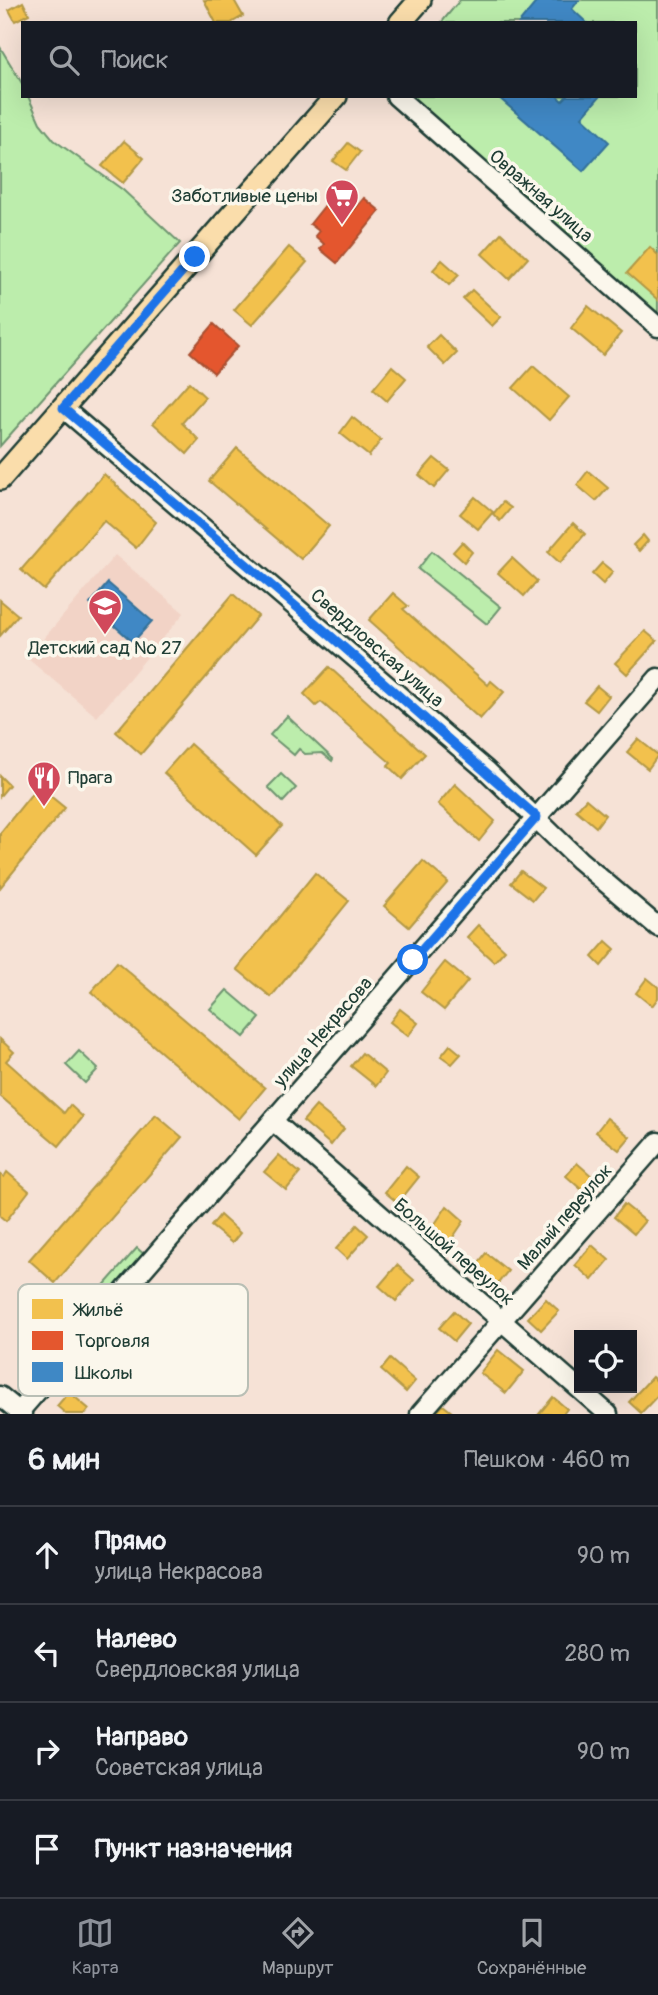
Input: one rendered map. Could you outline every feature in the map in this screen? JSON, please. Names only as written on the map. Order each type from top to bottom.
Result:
[{"type":"main road","points":[[402,21],[420,0]]},
{"type":"main road","points":[[0,479],[334,98]]},
{"type":"street","name":"Овражная улица","points":[[398,98],[658,327]]},
{"type":"street","name":"Свердловская улица","points":[[63,408],[364,664],[658,927]]},
{"type":"street","name":"улица Некрасова","points":[[132,1284],[658,678]]},
{"type":"street","name":"Большой переулок","points":[[273,1121],[608,1414]]},
{"type":"street","name":"Малый переулок","points":[[420,1414],[658,1142]]},
{"type":"street","points":[[0,1395],[20,1413]]},
{"type":"street","name":"улица Некрасова","points":[[20,1413],[35,1396]]},
{"type":"shaded area","name":"Детский сад № 27","points":[[115,555],[184,613],[97,717],[27,658]]},
{"type":"green space","points":[[460,0],[658,0],[658,327],[398,98],[637,98],[637,21],[443,21]]},
{"type":"green space","points":[[0,47],[21,82],[21,98],[29,98],[40,123],[54,140],[123,190],[180,243],[0,446]]},
{"type":"green space","points":[[432,551],[501,607],[487,624],[418,569]]},
{"type":"green space","points":[[287,716],[333,759],[332,761],[322,753],[305,754],[299,749],[294,755],[270,735]]},
{"type":"green space","points":[[281,774],[296,788],[283,802],[268,787]]},
{"type":"green space","points":[[227,990],[260,1018],[244,1037],[210,1009]]},
{"type":"green space","points":[[79,1051],[98,1069],[85,1083],[66,1065]]},
{"type":"green space","points":[[137,1248],[147,1257],[124,1284],[105,1284]]},
{"type":"building: Жильё","points":[[204,0],[234,0],[243,16],[234,21],[215,21]]},
{"type":"building: Жильё","points":[[23,2],[29,14],[15,21],[9,10]]},
{"type":"building: Жильё","points":[[124,141],[144,158],[123,183],[102,166]]},
{"type":"building: Жильё","points":[[348,143],[360,152],[346,170],[333,161]]},
{"type":"building: Жильё","points":[[501,233],[528,258],[509,279],[482,254]]},
{"type":"building: Жильё","points":[[289,247],[307,262],[252,325],[234,310]]},
{"type":"building: Жильё","points":[[650,247],[658,255],[658,300],[627,273]]},
{"type":"building: Жильё","points":[[442,260],[459,275],[449,285],[433,270]]},
{"type":"building: Жильё","points":[[472,290],[501,317],[492,326],[463,299]]},
{"type":"building: Жильё","points":[[588,306],[621,333],[603,355],[571,328]]},
{"type":"building: Жильё","points":[[439,335],[457,353],[445,365],[427,347]]},
{"type":"building: Жильё","points":[[392,366],[406,378],[387,401],[373,389]]},
{"type":"building: Жильё","points":[[533,366],[569,397],[549,420],[513,388]]},
{"type":"building: Жильё","points":[[189,382],[205,397],[182,423],[199,440],[187,454],[153,423]]},
{"type":"building: Жильё","points":[[352,417],[381,440],[369,456],[340,433]]},
{"type":"building: Жильё","points":[[237,448],[329,526],[301,559],[209,481]]},
{"type":"building: Жильё","points":[[434,458],[449,470],[434,488],[419,475]]},
{"type":"building: Жильё","points":[[588,471],[608,488],[596,501],[577,485]]},
{"type":"building: Жильё","points":[[104,474],[156,522],[136,548],[104,521],[44,590],[21,570]]},
{"type":"building: Жильё","points":[[475,497],[493,512],[478,529],[460,514]]},
{"type":"building: Жильё","points":[[503,502],[511,508],[500,521],[493,514]]},
{"type":"building: Жильё","points":[[573,523],[585,534],[560,563],[548,552]]},
{"type":"building: Жильё","points":[[643,535],[648,541],[639,551],[633,545]]},
{"type":"building: Жильё","points":[[462,542],[472,552],[464,562],[453,552]]},
{"type":"building: Жильё","points":[[512,558],[537,581],[524,596],[498,573]]},
{"type":"building: Жильё","points":[[602,563],[613,572],[603,584],[592,574]]},
{"type":"building: Жильё","points":[[393,593],[408,606],[403,609],[488,685],[491,681],[504,692],[480,719],[369,620]]},
{"type":"building: Жильё","points":[[233,594],[258,616],[141,754],[116,732]]},
{"type":"building: Жильё","points":[[0,600],[18,615],[0,636]]},
{"type":"building: Жильё","points":[[645,631],[657,641],[627,674],[615,663]]},
{"type":"building: Жильё","points":[[329,667],[425,754],[402,779],[388,766],[391,763],[321,702],[316,706],[304,694]]},
{"type":"building: Жильё","points":[[597,686],[609,696],[597,711],[584,701]]},
{"type":"building: Жильё","points":[[638,739],[658,755],[648,769],[627,752]]},
{"type":"building: Жильё","points":[[190,744],[282,826],[256,855],[164,773]]},
{"type":"building: Жильё","points":[[0,776],[9,785],[0,796]]},
{"type":"building: Жильё","points":[[455,784],[495,821],[479,841],[438,804]]},
{"type":"building: Жильё","points":[[38,786],[65,808],[0,888],[0,833]]},
{"type":"building: Жильё","points":[[586,799],[605,815],[596,827],[576,810]]},
{"type":"building: Жильё","points":[[423,861],[448,882],[409,927],[384,906]]},
{"type":"building: Жильё","points":[[521,871],[543,888],[533,900],[511,883]]},
{"type":"building: Жильё","points":[[315,873],[349,901],[271,997],[237,969]]},
{"type":"building: Жильё","points":[[478,925],[505,950],[494,962],[467,937]]},
{"type":"building: Жильё","points":[[606,941],[615,949],[601,966],[592,957]]},
{"type":"building: Жильё","points":[[117,962],[265,1088],[239,1119],[91,992]]},
{"type":"building: Жильё","points":[[445,962],[468,981],[444,1010],[421,992]]},
{"type":"building: Жильё","points":[[647,978],[658,987],[658,998],[652,1006],[636,993]]},
{"type":"building: Жильё","points":[[400,1009],[418,1023],[408,1036],[390,1022]]},
{"type":"building: Жильё","points":[[0,1039],[14,1052],[6,1061],[64,1113],[70,1105],[83,1117],[59,1146],[0,1096]]},
{"type":"building: Жильё","points":[[450,1045],[461,1054],[452,1064],[441,1056]]},
{"type":"building: Жильё","points":[[362,1053],[386,1073],[376,1086],[351,1066]]},
{"type":"building: Жильё","points":[[316,1106],[344,1129],[331,1145],[303,1121]]},
{"type":"building: Жильё","points":[[156,1115],[182,1137],[55,1283],[29,1260]]},
{"type":"building: Жильё","points":[[607,1118],[630,1137],[619,1150],[596,1132]]},
{"type":"building: Жильё","points":[[279,1155],[300,1173],[286,1190],[264,1172]]},
{"type":"building: Жильё","points":[[577,1163],[593,1177],[582,1190],[566,1176]]},
{"type":"building: Жильё","points":[[406,1166],[419,1177],[398,1203],[385,1192]]},
{"type":"building: Жильё","points":[[7,1172],[29,1191],[6,1221],[0,1216],[0,1174],[4,1177]]},
{"type":"building: Жильё","points":[[624,1204],[645,1221],[634,1234],[614,1217]]},
{"type":"building: Жильё","points":[[447,1206],[464,1221],[447,1246],[430,1231]]},
{"type":"building: Жильё","points":[[220,1215],[240,1233],[232,1243],[211,1226]]},
{"type":"building: Жильё","points":[[357,1225],[368,1235],[347,1259],[336,1249]]},
{"type":"building: Жильё","points":[[592,1245],[609,1260],[592,1280],[575,1265]]},
{"type":"building: Жильё","points":[[486,1253],[508,1271],[495,1287],[473,1270]]},
{"type":"building: Жильё","points":[[397,1265],[414,1280],[396,1301],[379,1286]]},
{"type":"building: Жильё","points":[[546,1299],[559,1311],[541,1330],[528,1318]]},
{"type":"building: Жильё","points":[[454,1311],[468,1324],[454,1341],[439,1328]]},
{"type":"building: Жильё","points":[[498,1350],[524,1371],[506,1393],[480,1373]]},
{"type":"building: Жильё","points":[[390,1359],[415,1381],[406,1392],[381,1370]]},
{"type":"building: Жильё","points":[[652,1377],[658,1382],[658,1395],[641,1413],[629,1402]]},
{"type":"building: Жильё","points":[[66,1396],[74,1396],[89,1409],[85,1414],[66,1414],[57,1406]]},
{"type":"building: Жильё","points":[[553,1397],[567,1409],[563,1414],[539,1414]]},
{"type":"building: Жильё","points":[[443,1405],[453,1413],[453,1414],[435,1414]]},
{"type":"building: Торговля","points":[[341,197],[355,209],[364,198],[380,211],[337,263],[320,249],[324,244],[315,236],[319,231],[310,224],[330,199],[336,204]]},
{"type":"building: Торговля","points":[[214,324],[238,346],[214,373],[190,352]]},
{"type":"building: Школы","points":[[538,0],[579,0],[572,9],[585,21],[521,21]]},
{"type":"building: Школы","points":[[499,98],[559,98],[562,101],[565,98],[598,98],[582,117],[609,142],[583,171]]},
{"type":"building: Школы","points":[[108,583],[152,621],[133,642],[90,604]]},
{"type":"place","name":"Заботливые цены","points":[[342,226]]},
{"type":"place","name":"Детский сад № 27","points":[[105,636]]},
{"type":"place","name":"Прага","points":[[44,808]]},
{"type":"route","points":[[195,257],[63,408],[332,637],[537,817],[413,960]]}]
